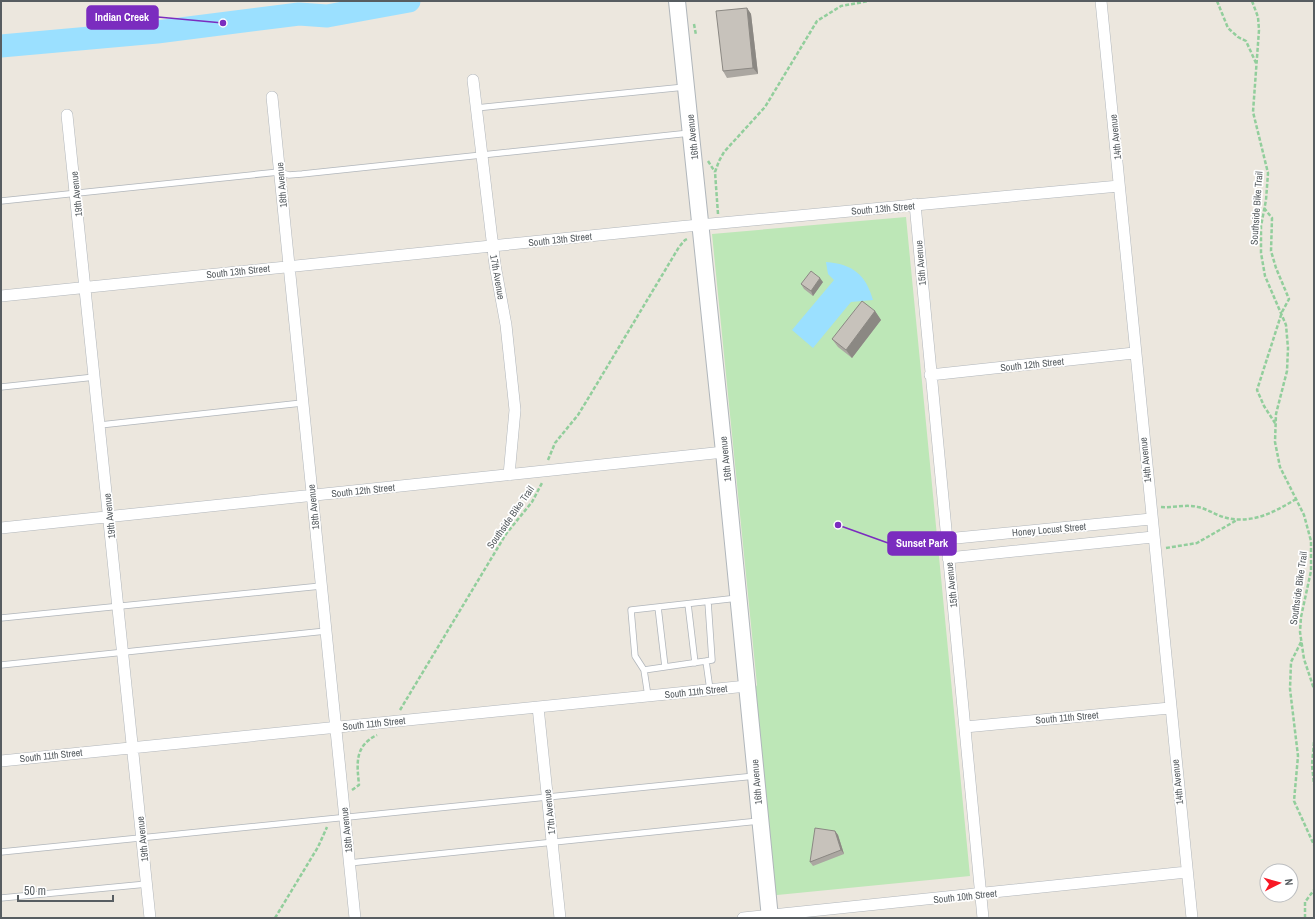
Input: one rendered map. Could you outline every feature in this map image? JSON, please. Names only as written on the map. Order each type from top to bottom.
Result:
[{"type":"street","name":"16th Avenue","points":[[677,1],[701,225],[770,917]]},
{"type":"street","name":"14th Avenue","points":[[1101,1],[1120,186],[1134,353],[1192,918]]},
{"type":"street","name":"17th Avenue","points":[[473,80],[492,246],[506,325],[514,410],[509,475]]},
{"type":"street","name":"18th Avenue","points":[[272,97],[355,918]]},
{"type":"street","name":"19th Avenue","points":[[67,114],[150,918]]},
{"type":"street","name":"South 13th Street","points":[[1,296],[914,204],[1120,186]]},
{"type":"street","name":"15th Avenue","points":[[914,204],[983,918]]},
{"type":"street","name":"South 12th Street","points":[[930,375],[1134,353]]},
{"type":"street","name":"South 12th Street","points":[[1,528],[724,452]]},
{"type":"street","name":"Honey Locust Street","points":[[946,539],[1151,519]]},
{"type":"street","name":"Honey Locust Street","points":[[948,558],[1153,537]]},
{"type":"street","name":"South 11th Street","points":[[1,761],[747,686]]},
{"type":"street","name":"17th Avenue","points":[[538,707],[560,918]]},
{"type":"street","name":"South 11th Street","points":[[965,727],[1170,708]]},
{"type":"street","name":"South 10th Street","points":[[743,918],[770,917],[1187,872]]},
{"type":"lane","points":[[476,108],[686,86]]},
{"type":"lane","points":[[1,201],[279,172],[288,175],[691,132]]},
{"type":"lane","points":[[1,387],[95,377]]},
{"type":"lane","points":[[100,425],[302,403]]},
{"type":"lane","points":[[1,618],[321,586]]},
{"type":"lane","points":[[648,696],[644,670],[635,656],[631,610],[738,598]]},
{"type":"lane","points":[[708,602],[710,690]]},
{"type":"lane","points":[[688,604],[695,663]]},
{"type":"lane","points":[[658,607],[665,667]]},
{"type":"lane","points":[[1,664],[326,631]]},
{"type":"lane","points":[[644,670],[709,661]]},
{"type":"lane","points":[[1,852],[756,776]]},
{"type":"lane","points":[[349,863],[760,821]]},
{"type":"lane","points":[[1,898],[147,884]]},
{"type":"path","points":[[717,204],[715,172],[724,152],[765,107],[817,21],[841,6],[869,1]]},
{"type":"path","points":[[1216,1],[1228,28],[1238,37],[1246,41],[1256,63]]},
{"type":"path","name":"Southside Bike Trail","points":[[1252,1],[1258,17],[1259,30],[1253,112],[1268,173],[1260,239],[1262,264],[1265,276],[1282,312],[1287,337],[1288,360],[1275,423],[1275,442],[1280,467],[1304,514],[1309,528],[1312,556],[1311,571],[1301,617],[1301,641],[1304,659],[1314,689]]},
{"type":"path","points":[[1264,208],[1272,218],[1271,251],[1276,268],[1289,299],[1282,312],[1257,390],[1264,406],[1275,423]]},
{"type":"path","name":"Southside Bike Trail","points":[[393,721],[506,534],[538,493],[555,443],[589,397],[685,240]]},
{"type":"path","points":[[1150,507],[1192,506],[1226,518],[1237,520],[1258,518],[1296,500]]},
{"type":"path","points":[[1154,550],[1197,543],[1237,520]]},
{"type":"path","points":[[1301,641],[1291,662],[1290,689],[1293,706],[1293,731],[1298,756],[1294,801],[1314,845]]},
{"type":"path","points":[[1314,742],[1312,765],[1314,784]]},
{"type":"path","points":[[1305,918],[1305,902],[1314,890]]},
{"type":"green space","points":[[906,217],[970,876],[767,896],[748,700],[757,685],[712,234]]},
{"type":"water","points":[[826,262],[844,265],[857,272],[870,291],[873,300],[851,302],[813,348],[792,330],[834,280],[828,274]]},
{"type":"building","points":[[747,8],[753,68],[723,71],[716,11]]},
{"type":"building","points":[[811,271],[820,278],[811,291],[801,284]]},
{"type":"building","points":[[862,301],[875,311],[846,350],[832,339]]},
{"type":"building","points":[[815,828],[835,831],[841,850],[810,862]]},
{"type":"waterway","points":[[1,46],[157,32],[299,14],[327,16],[409,1]]},
{"type":"place","name":"Indian Creek","points":[[223,23]]},
{"type":"place","name":"Sunset Park","points":[[838,525]]}]
